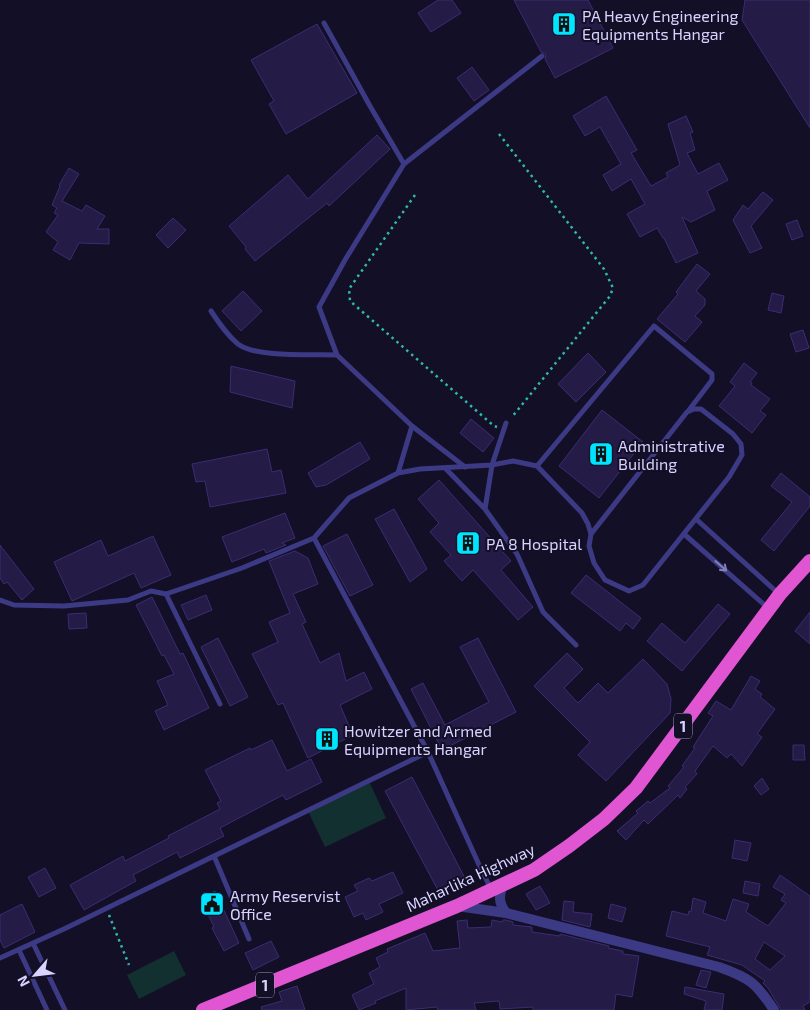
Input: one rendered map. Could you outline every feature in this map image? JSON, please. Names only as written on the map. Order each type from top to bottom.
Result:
[{"type":"highway","name":"Maharlika Highway","points":[[203,1010],[457,906],[534,870],[569,846],[604,819],[636,788],[780,594],[810,561]]},
{"type":"street","points":[[497,886],[501,906],[506,913]]},
{"type":"street","points":[[457,906],[506,913],[599,935],[728,970],[750,980],[762,992],[774,1010]]},
{"type":"lane","points":[[324,23],[404,164]]},
{"type":"lane","points":[[465,467],[412,426],[337,355],[319,307],[345,260],[404,164],[542,56]]},
{"type":"lane","points":[[211,311],[226,332],[240,345],[269,354],[337,355]]},
{"type":"lane","points":[[536,466],[654,326],[712,374],[712,380],[591,534]]},
{"type":"lane","points":[[0,600],[14,605],[64,606],[128,600],[151,591],[166,594],[242,568],[314,538],[350,498],[398,473],[420,469],[513,462],[536,466],[582,513],[591,534],[589,546],[594,563],[606,580],[629,591],[643,585],[738,465],[742,455],[741,444],[734,434],[701,409],[687,412]]},
{"type":"lane","points":[[485,509],[492,465],[506,423]]},
{"type":"lane","points":[[398,473],[412,426]]},
{"type":"lane","points":[[446,468],[485,509],[517,554],[543,612],[576,645]]},
{"type":"lane","points":[[696,519],[780,594]]},
{"type":"lane","points":[[684,534],[769,609]]},
{"type":"lane","points":[[314,538],[428,752],[480,867],[497,886]]},
{"type":"lane","points":[[166,594],[220,704]]},
{"type":"lane","points":[[0,958],[428,752]]},
{"type":"lane","points":[[214,856],[249,939]]},
{"type":"lane","points":[[33,943],[65,1010]]},
{"type":"lane","points":[[18,950],[47,1010]]},
{"type":"path","points":[[415,195],[349,289],[350,301],[494,426],[506,423],[610,296],[613,288],[604,269],[499,134]]},
{"type":"path","points":[[106,908],[129,964]]},
{"type":"green space","points":[[369,781],[386,818],[325,847],[307,809]]},
{"type":"green space","points":[[174,951],[186,975],[139,999],[127,975]]},
{"type":"building","points":[[438,0],[452,0],[461,13],[431,32],[418,13]]},
{"type":"building","name":"PA Heavy Engineering Equipments Hangar","points":[[514,0],[588,0],[613,48],[555,78],[545,59],[546,54],[541,52]]},
{"type":"building","points":[[745,0],[810,0],[810,128],[742,20]]},
{"type":"building","points":[[317,24],[357,93],[286,134],[269,104],[274,101],[251,60]]},
{"type":"building","points":[[472,67],[489,90],[474,101],[457,78]]},
{"type":"building","points":[[606,96],[637,150],[631,153],[651,186],[668,177],[666,173],[680,165],[668,124],[686,116],[693,132],[690,133],[695,150],[687,153],[698,174],[719,163],[728,180],[707,191],[715,210],[691,222],[682,217],[698,253],[676,263],[657,228],[640,237],[627,214],[645,204],[631,179],[612,191],[603,175],[621,164],[600,127],[585,136],[573,116]]},
{"type":"building","points":[[377,135],[390,149],[329,206],[327,203],[255,261],[229,226],[288,175],[308,199]]},
{"type":"building","points":[[69,168],[79,174],[62,201],[82,211],[86,205],[105,216],[97,229],[109,229],[109,244],[79,243],[70,260],[53,250],[58,242],[46,232],[58,215],[54,213],[57,208],[52,205],[59,185]]},
{"type":"building","points":[[763,192],[773,200],[751,226],[762,248],[750,253],[733,220],[743,205],[748,209]]},
{"type":"building","points":[[173,218],[186,230],[168,248],[156,235]]},
{"type":"building","points":[[797,220],[803,236],[792,240],[786,224]]},
{"type":"building","points":[[697,264],[710,274],[696,291],[705,299],[705,305],[695,316],[702,322],[685,342],[657,319],[678,294],[676,292]]},
{"type":"building","points":[[243,291],[262,311],[241,331],[222,311]]},
{"type":"building","points":[[772,293],[784,296],[781,313],[768,310]]},
{"type":"building","points":[[803,330],[809,348],[796,352],[790,334]]},
{"type":"building","points":[[588,353],[606,372],[576,402],[558,384]]},
{"type":"building","points":[[744,363],[757,373],[750,382],[752,383],[751,385],[770,399],[760,411],[766,415],[752,433],[719,406],[735,386],[730,382]]},
{"type":"building","points":[[231,366],[295,381],[292,408],[230,392]]},
{"type":"building","name":"Administrative Building","points":[[602,410],[643,442],[599,498],[559,466]]},
{"type":"building","points":[[471,419],[494,438],[483,452],[460,433]]},
{"type":"building","points":[[360,442],[370,459],[326,485],[316,487],[308,473]]},
{"type":"building","points":[[267,449],[272,472],[281,470],[286,493],[210,507],[205,481],[196,482],[192,464]]},
{"type":"building","points":[[781,473],[810,497],[810,506],[774,551],[761,540],[792,502],[771,486]]},
{"type":"building","name":"PA 8 Hospital","points":[[439,480],[511,561],[501,570],[533,607],[518,620],[473,570],[462,581],[444,561],[451,555],[430,532],[439,523],[418,499]]},
{"type":"building","points":[[394,509],[427,569],[410,582],[375,519]]},
{"type":"building","points":[[285,513],[295,538],[282,543],[286,545],[266,553],[264,549],[232,562],[222,537]]},
{"type":"building","points":[[347,534],[373,585],[350,596],[323,546]]},
{"type":"building","points":[[153,536],[171,575],[141,588],[134,573],[72,601],[54,562],[101,540],[108,556]]},
{"type":"building","points":[[0,545],[34,589],[22,600],[7,582],[4,584],[0,578]]},
{"type":"building","points":[[295,551],[308,558],[318,584],[293,594],[306,622],[302,624],[320,663],[339,653],[346,681],[364,672],[372,689],[340,705],[353,735],[308,758],[283,703],[278,705],[252,654],[278,642],[269,622],[290,613],[269,561]]},
{"type":"building","points":[[586,575],[641,618],[633,629],[626,623],[620,631],[571,593]]},
{"type":"building","points":[[206,595],[212,610],[188,620],[181,605]]},
{"type":"building","points":[[152,597],[180,654],[183,653],[209,708],[164,730],[155,711],[168,705],[157,681],[174,674],[164,655],[162,656],[136,605]]},
{"type":"building","points":[[718,604],[730,614],[682,671],[647,641],[662,623],[685,643]]},
{"type":"building","points":[[810,612],[810,644],[795,631]]},
{"type":"building","points":[[86,613],[87,628],[69,629],[68,614]]},
{"type":"building","points":[[218,638],[248,697],[230,706],[201,647]]},
{"type":"building","points":[[478,638],[516,712],[442,750],[411,689],[423,683],[445,725],[489,702],[460,647]]},
{"type":"building","points":[[567,653],[583,669],[564,688],[578,703],[598,683],[608,693],[643,659],[667,684],[671,699],[670,713],[606,781],[578,755],[590,742],[534,686]]},
{"type":"building","points":[[751,676],[760,681],[755,689],[762,694],[760,697],[775,709],[757,734],[762,737],[742,766],[731,754],[727,758],[713,746],[695,771],[697,774],[685,787],[687,789],[680,798],[678,795],[648,824],[644,820],[626,840],[617,831],[638,813],[636,811],[648,801],[650,803],[670,788],[668,786],[684,767],[682,766],[695,748],[693,747],[713,716],[708,713],[716,701],[731,710]]},
{"type":"building","points":[[272,740],[287,771],[311,759],[322,782],[286,800],[283,795],[220,828],[224,836],[180,858],[177,852],[133,875],[136,881],[84,910],[70,885],[123,856],[125,861],[220,809],[217,803],[221,801],[205,770],[250,748],[251,750]]},
{"type":"building","points":[[793,745],[804,745],[805,760],[793,760]]},
{"type":"building","points":[[412,777],[466,880],[440,894],[385,791]]},
{"type":"building","points":[[762,778],[769,789],[761,795],[754,786]]},
{"type":"building","points":[[735,840],[751,843],[747,861],[732,858]]},
{"type":"building","points":[[45,868],[56,888],[39,897],[28,877]]},
{"type":"building","points":[[393,872],[403,893],[379,904],[383,912],[366,920],[363,913],[354,917],[345,897],[358,891],[354,885],[369,878],[372,881]]},
{"type":"building","points":[[780,875],[810,896],[810,1002],[803,1006],[805,1010],[781,1010],[763,983],[765,981],[742,965],[707,955],[710,947],[666,936],[672,911],[688,915],[689,911],[691,912],[693,898],[706,902],[703,913],[726,921],[733,899],[749,904],[746,912],[768,926],[786,903],[781,900],[785,894],[773,887]],"holes":[[[764,942],[785,956],[770,970],[755,959]]]},
{"type":"building","points":[[745,881],[760,884],[758,896],[743,893]]},
{"type":"building","points":[[540,886],[550,903],[536,910],[526,894]]},
{"type":"building","points":[[215,891],[239,943],[224,951],[212,928],[214,927],[201,899]]},
{"type":"building","points":[[564,901],[574,902],[573,912],[592,914],[590,927],[562,920]]},
{"type":"building","points":[[22,904],[35,932],[4,948],[0,940],[0,915]]},
{"type":"building","points":[[611,904],[626,908],[622,922],[608,918]]},
{"type":"building","points":[[467,920],[468,928],[491,927],[492,920],[502,922],[506,920],[513,922],[513,925],[532,927],[532,932],[560,936],[560,934],[609,946],[608,948],[623,951],[623,954],[639,956],[632,997],[616,994],[614,1010],[533,1010],[533,1007],[500,1009],[499,1001],[474,1003],[476,1010],[438,1010],[437,1007],[406,1010],[406,988],[359,1010],[352,995],[374,984],[369,973],[380,967],[376,958],[388,952],[387,949],[425,933],[433,951],[460,948],[457,921]]},
{"type":"building","points":[[271,941],[279,957],[253,970],[245,953]]},
{"type":"building","points":[[701,970],[711,972],[706,988],[696,985]]},
{"type":"building","points":[[297,986],[305,1010],[262,1010],[261,1007],[282,1001],[279,992]]},
{"type":"building","points":[[685,987],[724,994],[722,1010],[704,1010],[706,1001],[684,994]]},
{"type":"place","name":"PA Heavy Engineering Equipments Hangar","points":[[564,24]]},
{"type":"place","name":"Administrative Building","points":[[601,454]]},
{"type":"place","name":"PA 8 Hospital","points":[[468,543]]},
{"type":"place","name":"Howitzer and Armed Equipments Hangar","points":[[327,739]]},
{"type":"place","name":"Army Reservist Office","points":[[212,904]]}]
